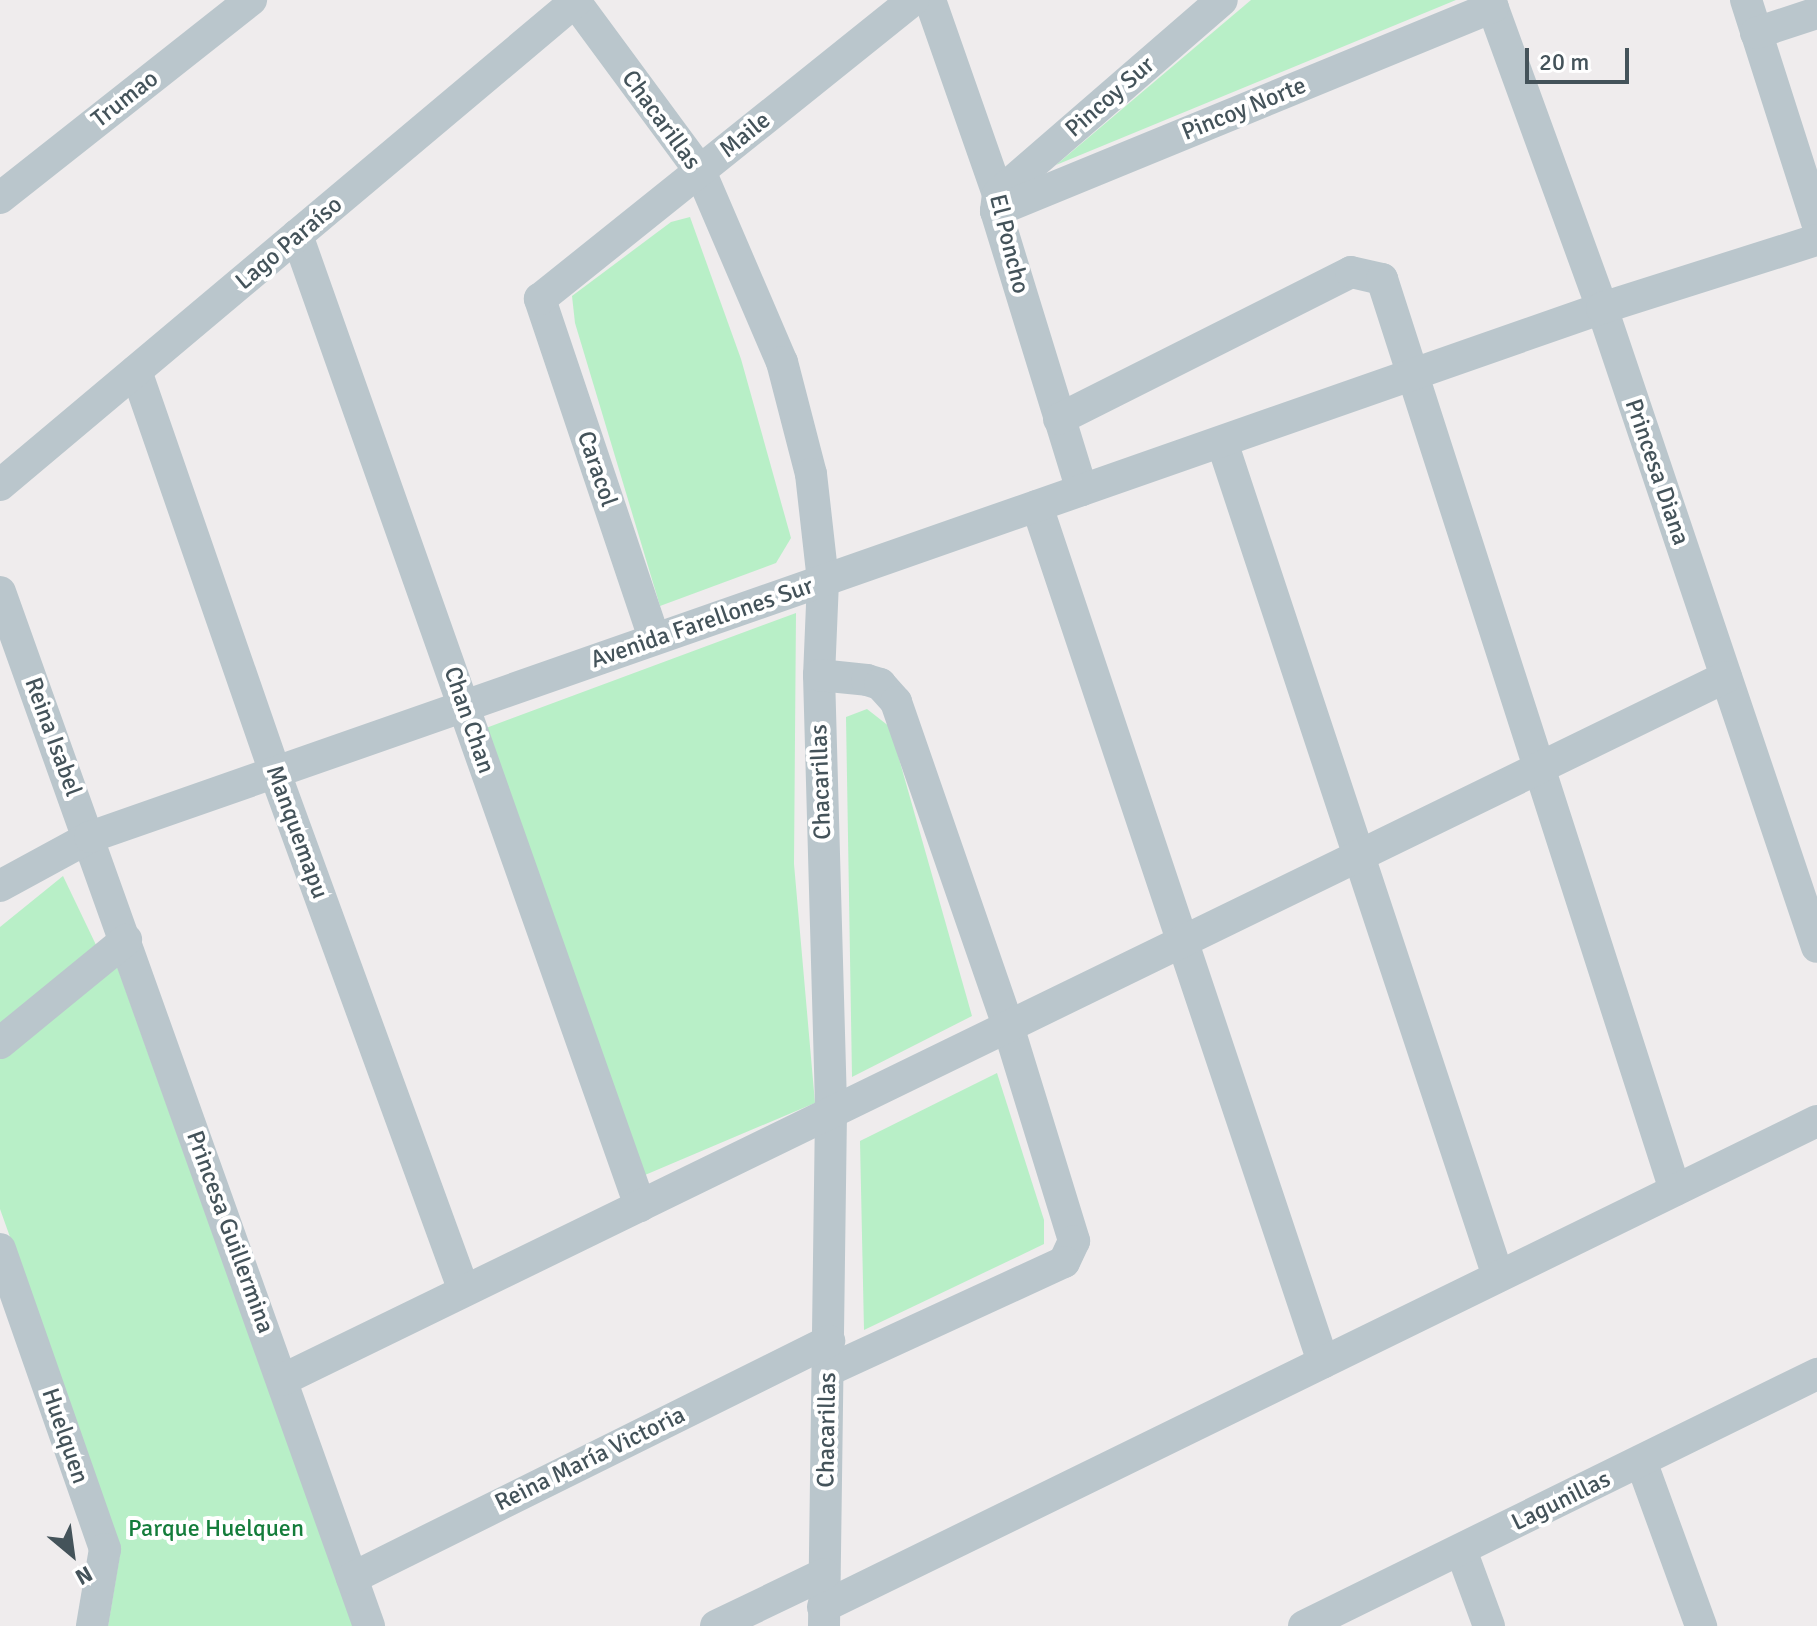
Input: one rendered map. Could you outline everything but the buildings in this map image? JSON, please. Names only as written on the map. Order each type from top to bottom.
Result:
[{"type":"street","name":"Trumao","points":[[0,198],[251,0]]},
{"type":"street","name":"Chacarillas","points":[[575,0],[700,171],[782,362],[811,474],[823,581],[819,675],[831,1112],[824,1616]]},
{"type":"street","name":"Lago Paraíso","points":[[0,485],[575,0]]},
{"type":"street","name":"Maile","points":[[540,299],[913,0]]},
{"type":"street","name":"El Poncho","points":[[930,0],[997,203],[1082,490]]},
{"type":"street","name":"Pincoy Sur","points":[[997,203],[1222,0]]},
{"type":"street","points":[[1746,0],[1817,222]]},
{"type":"street","name":"Pincoy Norte","points":[[997,203],[1492,4]]},
{"type":"street","name":"Princesa Diana","points":[[1492,4],[1602,308],[1817,947]]},
{"type":"street","points":[[1756,33],[1817,13]]},
{"type":"street","name":"Chan Chan","points":[[297,235],[640,1206]]},
{"type":"street","name":"Avenida Farellones Sur","points":[[0,886],[90,837],[1602,308],[1817,240]]},
{"type":"street","points":[[1059,419],[1351,272],[1382,279],[1675,1190]]},
{"type":"street","name":"Caracol","points":[[540,299],[654,638]]},
{"type":"street","name":"Manquemapu","points":[[136,371],[275,773],[464,1291]]},
{"type":"street","points":[[1222,442],[1498,1276]]},
{"type":"street","points":[[1037,506],[1323,1362]]},
{"type":"street","name":"Reina Isabel","points":[[0,592],[90,837]]},
{"type":"street","points":[[819,675],[880,684],[896,702],[1008,1026]]},
{"type":"street","points":[[282,1380],[1726,677]]},
{"type":"street","name":"Princesa Guillermina","points":[[90,837],[369,1626]]},
{"type":"street","points":[[0,1043],[126,940]]},
{"type":"street","name":"Reina María Victoria","points":[[352,1578],[829,1355],[1064,1262],[1071,1254],[1074,1241],[1008,1026]]},
{"type":"street","points":[[824,1616],[1323,1362],[1817,1121]]},
{"type":"street","name":"Huelquen","points":[[0,1249],[105,1549],[92,1626]]},
{"type":"street","name":"Lagunillas","points":[[1304,1626],[1817,1374]]},
{"type":"street","points":[[1641,1461],[1701,1626]]},
{"type":"street","points":[[1461,1550],[1489,1626]]},
{"type":"street","points":[[716,1626],[824,1574]]},
{"type":"green space","points":[[1251,0],[1456,0],[1056,165]]},
{"type":"green space","points":[[690,217],[741,359],[791,538],[776,563],[660,606],[575,323],[572,296],[671,222]]},
{"type":"green space","points":[[796,613],[794,864],[815,1103],[645,1175],[486,728]]},
{"type":"green space","points":[[867,709],[890,727],[972,1016],[852,1077],[846,717]]},
{"type":"green space","points":[[63,876],[97,947],[0,1025],[0,927]]},
{"type":"green space","name":"Parque Huelquen","points":[[117,966],[353,1626],[108,1626],[121,1548],[0,1209],[0,1054]]},
{"type":"green space","points":[[997,1073],[1044,1220],[1044,1244],[864,1330],[860,1141]]}]
